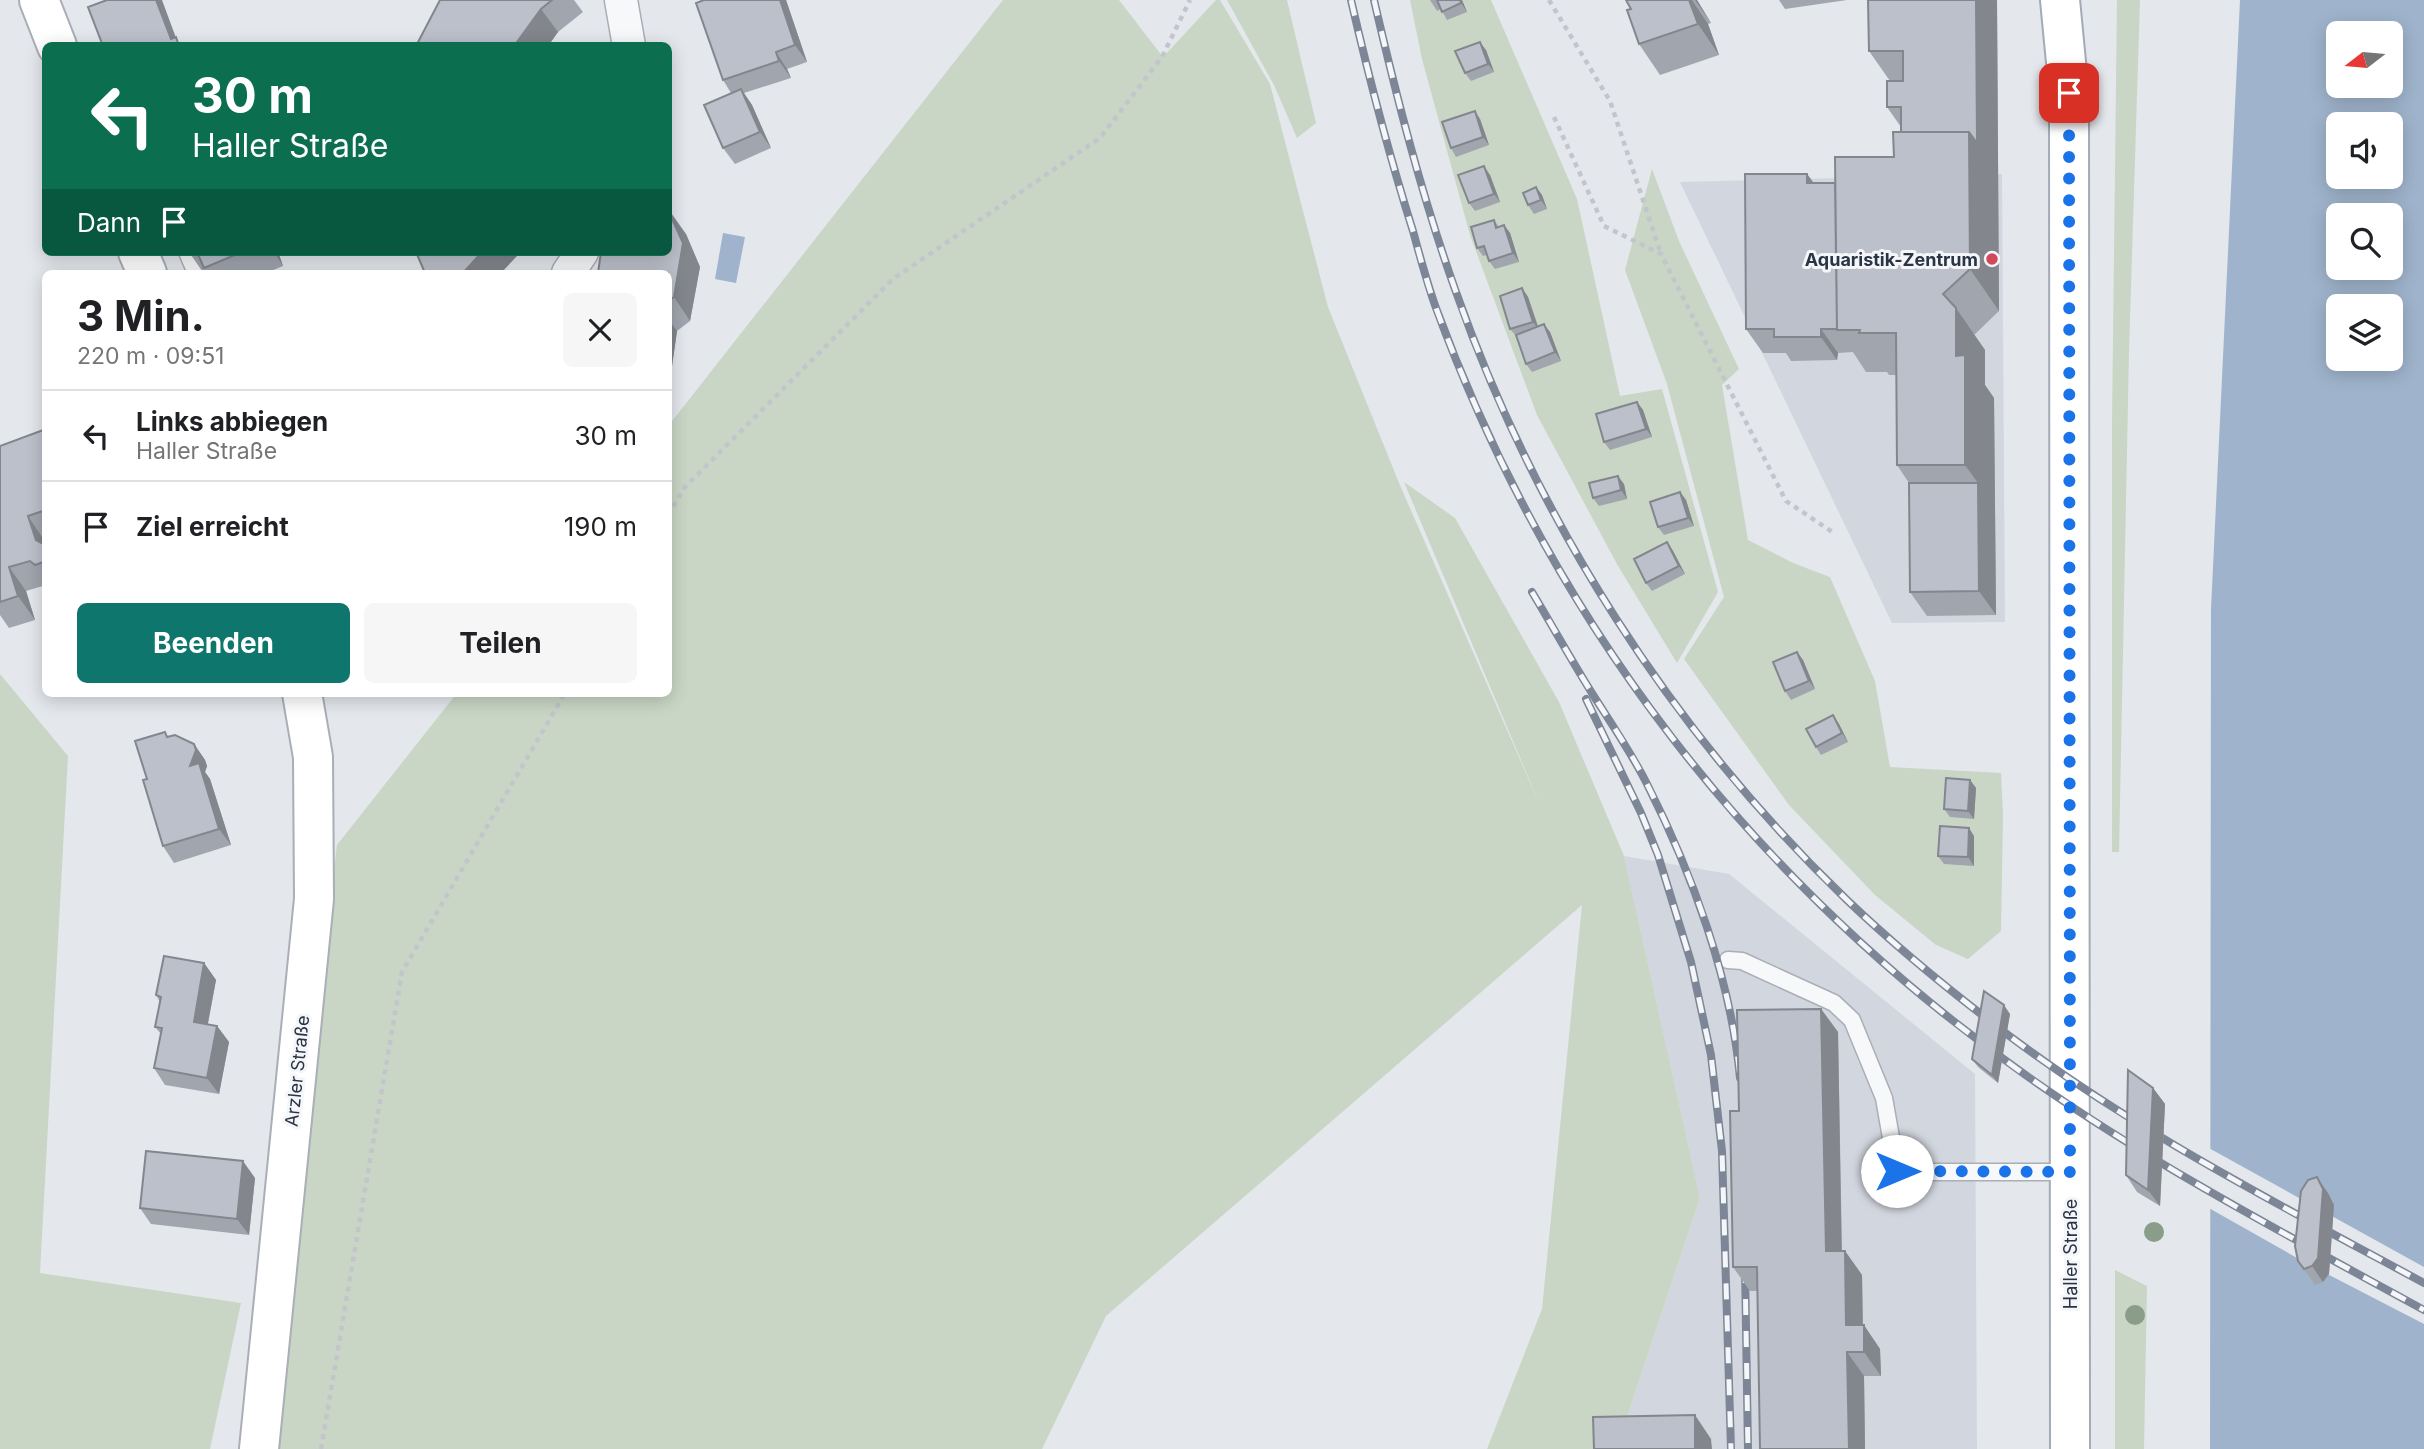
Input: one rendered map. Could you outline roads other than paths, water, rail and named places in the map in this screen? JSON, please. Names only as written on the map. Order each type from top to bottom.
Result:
[{"type":"main road","points":[[39,0],[55,42]]},
{"type":"main road","name":"Haller Straße","points":[[2060,0],[2069,93],[2070,1449]]},
{"type":"main road","name":"Haller Straße","points":[[2069,93],[2079,0]]},
{"type":"main road","name":"Arzler Straße","points":[[259,1449],[314,899],[313,757],[303,697]]},
{"type":"street","points":[[621,0],[628,42]]},
{"type":"lane","points":[[1728,960],[1742,961],[1834,1003],[1852,1020],[1884,1098],[1897,1171],[2070,1172]]},
{"type":"water","points":[[2240,0],[2424,0],[2424,1449],[2210,1449],[2211,609]]},
{"type":"water","points":[[723,233],[745,237],[736,283],[715,279]]},
{"type":"railway","points":[[1351,0],[1372,87],[1430,289],[1483,423],[1539,534],[1601,638],[1672,737],[1750,831],[1835,918],[1927,1000],[2027,1076],[2123,1140],[2222,1199],[2424,1310]]},
{"type":"railway","points":[[1374,0],[1432,220],[1489,377],[1527,460],[1569,541],[1616,619],[1723,766],[1783,835],[1864,916],[1950,990],[2037,1056],[2090,1093],[2199,1160],[2424,1283]]},
{"type":"railway","points":[[1532,592],[1635,762],[1664,818],[1707,927],[1728,1003],[1740,1078]]},
{"type":"railway","points":[[1586,699],[1641,813],[1658,855],[1691,962],[1711,1055],[1722,1151],[1731,1449]]},
{"type":"railway","points":[[1745,1267],[1748,1449]]},
{"type":"place","name":"Aquaristik-Zentrum","points":[[1992,259]]}]
